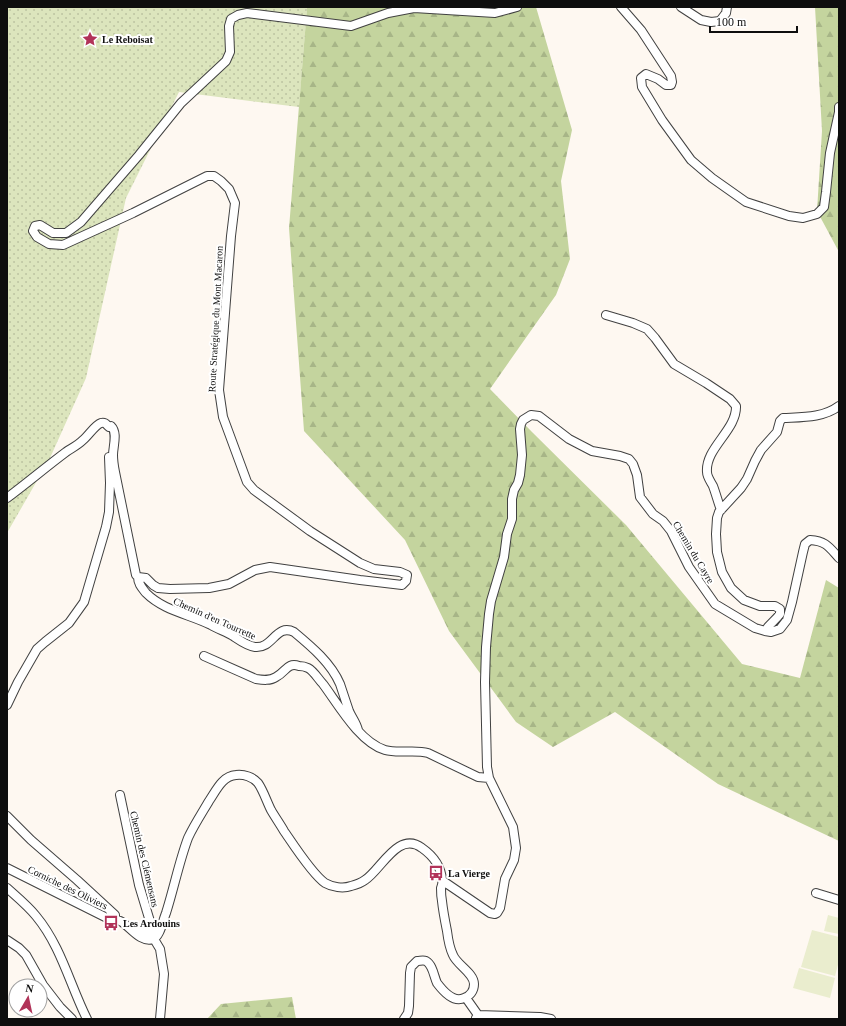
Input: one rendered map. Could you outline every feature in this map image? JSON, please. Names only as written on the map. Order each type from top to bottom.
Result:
[{"type":"street","name":"Route Stratégique du Mont Macaron","points":[[138,577],[146,578],[158,588],[170,589],[209,588],[229,584],[255,570],[270,567],[402,585],[406,581],[407,575],[400,572],[374,569],[360,563],[310,531],[254,490],[247,482],[223,417],[220,390],[230,236],[235,203],[229,189],[221,180],[214,176],[207,176],[133,213],[63,245],[49,244],[37,237],[33,231],[35,226],[40,225],[53,233],[66,233],[81,222],[139,155],[180,103],[226,61],[230,52],[228,26],[231,19],[238,15],[247,13],[351,26],[388,13],[414,8],[495,13],[517,7]]},
{"type":"street","points":[[621,7],[641,30],[671,76],[671,85],[646,74],[641,78],[642,87],[662,120],[691,160],[712,178],[746,202],[789,216],[803,218],[817,214],[824,207],[830,153],[839,107]]},
{"type":"street","points":[[681,7],[701,20],[711,22],[720,21],[726,13],[728,7]]},
{"type":"street","points":[[606,315],[633,322],[646,329],[655,338],[674,364],[730,399],[736,406],[734,420],[717,444],[708,461],[706,473],[713,486],[721,510]]},
{"type":"street","points":[[839,406],[833,410],[811,417],[783,418],[780,421],[777,432],[761,450],[747,479],[741,488],[719,512],[717,518],[717,552],[722,572],[731,588],[744,600],[760,606],[775,606],[780,609],[780,614],[765,631],[771,632],[780,629],[787,620],[805,544],[810,540],[824,543],[839,558]]},
{"type":"street","name":"Chemin du Cayre","points":[[489,778],[487,767],[485,682],[489,614],[491,601],[504,556],[507,534],[512,519],[512,499],[519,479],[522,464],[521,424],[523,420],[531,415],[539,416],[569,439],[592,451],[629,459],[633,464],[637,475],[640,497],[653,514],[663,521],[671,531],[689,567],[716,604],[756,628],[765,631]]},
{"type":"street","points":[[7,498],[66,452],[80,443],[99,424],[102,422],[106,423],[109,427],[111,426],[114,430],[113,456],[115,472],[136,574],[138,577]]},
{"type":"street","points":[[7,705],[37,649],[69,623],[84,602],[109,512],[109,427]]},
{"type":"street","name":"Chemin d'en Tourrette","points":[[138,577],[138,582],[142,588],[159,604],[205,623],[253,647],[266,644],[283,631],[289,630],[294,632],[321,656],[331,668],[340,684],[350,713],[357,724],[358,730]]},
{"type":"street","points":[[204,656],[256,679],[264,681],[276,677],[290,665],[294,664],[308,668],[315,674],[358,730],[372,743],[385,750],[400,752],[422,751],[478,777],[489,778],[513,828],[516,848],[514,860],[505,879],[500,908],[495,914],[490,912],[443,881]]},
{"type":"street","points":[[160,1019],[164,974],[160,950],[154,939],[158,933],[169,904],[189,836],[221,784],[230,776],[243,775],[254,779],[258,784],[272,812],[295,848],[316,874],[324,882],[330,885],[344,888],[366,880],[386,857],[398,847],[405,844],[418,845],[432,856],[443,881],[441,893],[450,947],[453,956],[471,976],[474,985],[471,995],[466,998],[460,1000],[452,998],[437,982],[430,965],[422,960],[417,961],[411,967],[409,1006],[408,1013],[404,1019]]},
{"type":"street","name":"Chemin des Clémensans","points":[[120,795],[139,885],[152,928],[152,932],[149,933],[138,930],[134,932]]},
{"type":"street","points":[[7,816],[31,840],[115,915],[115,919]]},
{"type":"street","name":"Corniche des Oliviers","points":[[7,868],[105,917],[121,921],[138,936],[150,940],[154,939]]},
{"type":"street","points":[[7,888],[36,915],[56,946],[87,1019]]},
{"type":"street","points":[[816,893],[839,900]]},
{"type":"street","points":[[7,940],[26,955],[43,985],[60,1007],[72,1019]]},
{"type":"street","points":[[466,998],[477,1017],[540,1017],[551,1019]]},
{"type":"green space","points":[[7,7],[315,7],[307,8],[299,107],[179,92],[126,198],[86,378],[50,458],[7,533]]},
{"type":"green space","points":[[536,7],[572,130],[561,181],[570,259],[556,295],[490,389],[626,525],[742,664],[800,678],[826,580],[839,588],[839,841],[718,784],[615,712],[553,747],[516,722],[449,631],[405,540],[304,431],[289,228],[307,8]]},
{"type":"green space","points":[[815,7],[839,7],[839,252],[817,211],[822,131]]},
{"type":"green space","points":[[828,915],[839,918],[839,934],[824,931]]},
{"type":"green space","points":[[812,930],[839,937],[839,961],[835,976],[801,967]]},
{"type":"green space","points":[[799,968],[835,978],[830,998],[793,988]]},
{"type":"green space","points":[[292,997],[296,1019],[207,1019],[221,1004]]},
{"type":"place","name":"Le Reboisat","points":[[90,39]]},
{"type":"place","name":"La Vierge","points":[[436,873]]},
{"type":"place","name":"Les Ardouins","points":[[111,923]]}]
